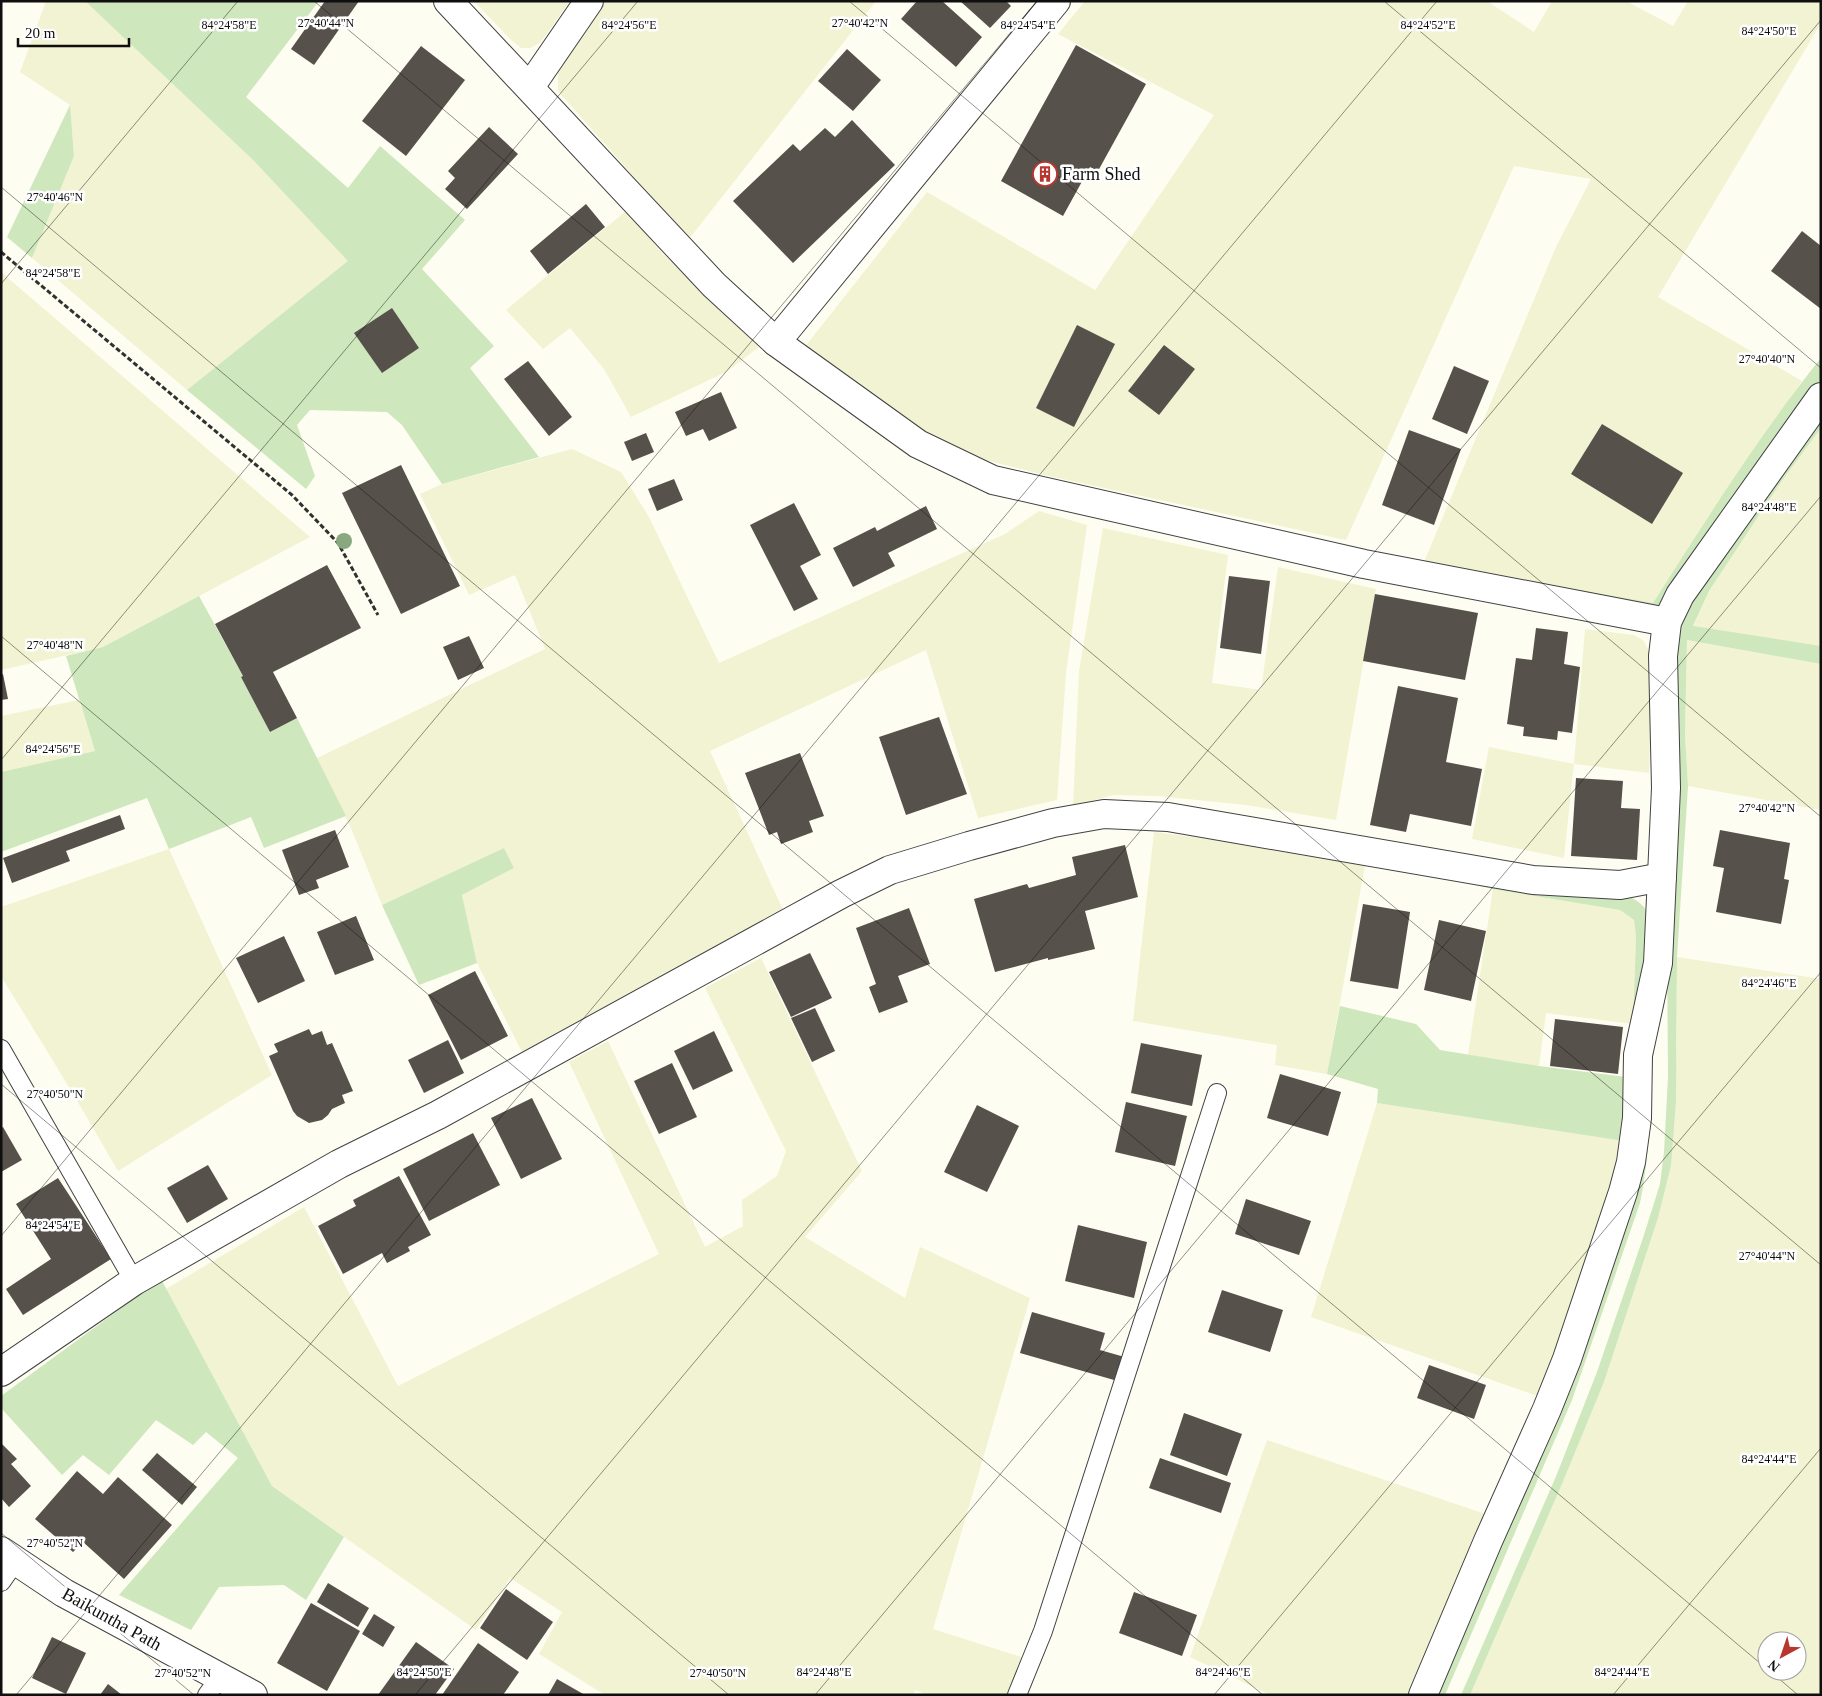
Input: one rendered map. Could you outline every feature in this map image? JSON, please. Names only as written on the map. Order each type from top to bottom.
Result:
[{"type":"street","points":[[448,1],[714,285],[776,342],[918,444],[993,480],[1364,564],[1666,622]]},
{"type":"street","points":[[530,87],[589,1]]},
{"type":"street","points":[[776,342],[1056,1]]},
{"type":"street","points":[[1423,1695],[1567,1359],[1623,1192],[1631,1162],[1637,1118],[1638,1055],[1658,963],[1666,788],[1663,656],[1666,622],[1680,595],[1821,397]]},
{"type":"street","points":[[1,1372],[134,1281],[339,1164],[447,1110],[841,894],[890,870],[968,846],[1054,822],[1104,814],[1168,817],[1533,880],[1620,885],[1662,877]]},
{"type":"street","name":"Baikuntha Path","points":[[6,1565],[64,1593],[214,1686],[253,1695]]},
{"type":"lane","points":[[1,1048],[134,1281]]},
{"type":"lane","points":[[1017,1695],[1043,1631],[1216,1094]]},
{"type":"path","points":[[1,252],[292,494],[338,543],[378,615]]},
{"type":"green space","points":[[46,1],[85,1],[253,160],[349,261],[187,390],[32,258],[74,156],[70,105],[20,72]]},
{"type":"green space","points":[[85,1],[319,1],[246,97],[348,188],[380,146],[465,220],[422,269],[494,346],[470,368],[539,457],[442,484],[402,425],[387,412],[310,410],[297,425],[315,476],[306,489],[187,390],[348,261],[253,160]]},
{"type":"green space","points":[[474,1],[570,1],[540,43],[530,48],[521,48]]},
{"type":"green space","points":[[603,1],[876,1],[689,239],[558,91],[558,63]]},
{"type":"green space","points":[[1085,1],[1487,1],[1534,32],[1552,1],[1626,1],[1673,26],[1688,1],[1821,1],[1821,23],[1658,297],[1802,381],[1710,514],[1653,603],[1424,562],[1556,247],[1591,179],[1514,166],[1346,540],[1053,477],[981,459],[954,450],[924,433],[804,348],[927,192],[1095,290],[1214,115],[1058,34]]},
{"type":"green space","points":[[70,105],[74,156],[32,258],[7,237]]},
{"type":"green space","points":[[626,211],[664,255],[759,347],[726,372],[631,417],[604,369],[570,328],[543,349],[506,310]]},
{"type":"green space","points":[[1,272],[310,537],[103,647],[1,670]]},
{"type":"green space","points":[[1821,358],[1821,386],[1670,598],[1656,610],[1424,562],[1653,603],[1755,447]]},
{"type":"green space","points":[[1821,412],[1821,428],[1781,482],[1709,591],[1693,626],[1821,646],[1821,664],[1687,640],[1685,734],[1688,786],[1677,957],[1676,1100],[1671,1166],[1658,1218],[1604,1382],[1562,1484],[1470,1695],[1461,1695],[1557,1474],[1597,1372],[1660,1184],[1664,1152],[1668,1077],[1667,946],[1673,673],[1682,616]]},
{"type":"green space","points":[[1821,428],[1821,646],[1693,627],[1709,591],[1781,482]]},
{"type":"green space","points":[[572,449],[621,472],[649,517],[719,663],[1005,534],[1039,511],[1087,525],[1066,673],[1057,800],[978,818],[926,650],[710,751],[783,910],[522,1052],[477,963],[462,895],[514,868],[504,848],[382,905],[351,828],[317,758],[545,649],[515,575],[469,595],[420,494],[442,484]]},
{"type":"green space","points":[[1103,528],[1228,555],[1212,683],[1261,690],[1278,567],[1376,589],[1336,820],[1246,805],[1158,796],[1113,795],[1073,806],[1079,671]]},
{"type":"green space","points":[[199,596],[243,676],[241,677],[270,732],[297,718],[346,816],[264,848],[251,817],[169,849],[147,798],[1,852],[1,772],[95,751],[66,656],[103,647]]},
{"type":"green space","points":[[1585,629],[1634,635],[1644,641],[1649,651],[1652,667],[1649,773],[1574,764]]},
{"type":"green space","points":[[1687,640],[1821,664],[1821,810],[1688,786],[1685,734]]},
{"type":"green space","points":[[79,700],[95,751],[1,772],[1,716]]},
{"type":"green space","points":[[1489,747],[1574,764],[1564,858],[1472,839]]},
{"type":"green space","points":[[1154,832],[1366,860],[1327,1074],[1275,1065],[1277,1045],[1133,1021]]},
{"type":"green space","points":[[504,848],[514,868],[462,895],[477,963],[419,985],[382,905]]},
{"type":"green space","points":[[169,849],[272,1075],[118,1171],[1,976],[1,907]]},
{"type":"green space","points":[[1366,860],[1625,895],[1637,901],[1645,908],[1653,930],[1651,1101],[1646,1165],[1640,1203],[1572,1400],[1445,1695],[1428,1695],[1503,1520],[1630,1142],[1377,1103],[1378,1089],[1327,1074],[1340,1006],[1416,1024],[1440,1050],[1539,1066],[1642,1079],[1633,1024],[1636,936],[1634,920],[1620,910],[1493,889]]},
{"type":"green space","points":[[1493,889],[1620,910],[1634,920],[1636,936],[1633,1024],[1546,1013],[1539,1066],[1468,1055]]},
{"type":"green space","points":[[1677,957],[1821,979],[1821,1695],[1470,1695],[1562,1484],[1604,1382],[1658,1218],[1671,1166],[1677,1042]]},
{"type":"green space","points":[[761,958],[862,1171],[805,1237],[905,1298],[920,1247],[1030,1298],[933,1629],[1040,1663],[1026,1695],[928,1695],[915,1690],[913,1695],[605,1695],[539,1654],[562,1612],[510,1578],[476,1630],[272,1486],[166,1289],[304,1207],[398,1386],[659,1254],[569,1062],[608,1041],[705,1247],[743,1226],[742,1200],[777,1176],[786,1151],[705,988]]},
{"type":"green space","points":[[1377,1103],[1630,1142],[1555,1402],[1311,1317]]},
{"type":"green space","points":[[161,1279],[272,1486],[344,1537],[306,1600],[284,1585],[219,1587],[191,1630],[119,1595],[238,1458],[206,1432],[193,1445],[156,1420],[109,1475],[83,1455],[62,1475],[1,1408],[1,1396]]},
{"type":"green space","points":[[1267,1440],[1503,1520],[1428,1695],[1270,1695],[1190,1657]]},
{"type":"building","points":[[325,1],[359,1],[314,65],[291,49]]},
{"type":"building","points":[[917,1],[942,1],[982,37],[956,67],[901,19]]},
{"type":"building","points":[[960,1],[1006,1],[1011,6],[990,28]]},
{"type":"building","points":[[1076,45],[1146,84],[1098,171],[1090,167],[1063,216],[1001,181]]},
{"type":"building","points":[[421,46],[465,80],[406,156],[362,121]]},
{"type":"building","points":[[847,49],[881,80],[853,111],[818,81]]},
{"type":"building","points":[[852,120],[895,165],[793,263],[733,201],[793,144],[800,151],[825,128],[835,137]]},
{"type":"building","points":[[489,127],[518,154],[467,209],[445,189],[455,178],[448,171]]},
{"type":"building","points":[[586,204],[605,227],[548,274],[530,251]]},
{"type":"building","points":[[1802,231],[1821,246],[1821,309],[1771,271]]},
{"type":"building","points":[[392,308],[419,348],[382,373],[354,333]]},
{"type":"building","points":[[1077,325],[1115,344],[1074,427],[1036,408]]},
{"type":"building","points":[[1164,345],[1195,369],[1159,415],[1128,391]]},
{"type":"building","points":[[528,361],[572,417],[549,436],[504,379]]},
{"type":"building","points":[[1454,366],[1489,381],[1467,434],[1432,419]]},
{"type":"building","points":[[721,392],[737,428],[709,441],[703,429],[686,436],[675,412]]},
{"type":"building","points":[[1602,424],[1683,473],[1652,524],[1571,474]]},
{"type":"building","points":[[1409,430],[1461,449],[1434,525],[1382,505]]},
{"type":"building","points":[[646,433],[654,452],[632,461],[624,442]]},
{"type":"building","points":[[401,465],[460,586],[401,614],[342,493]]},
{"type":"building","points":[[674,479],[683,500],[657,511],[648,489]]},
{"type":"building","points":[[794,503],[821,555],[800,566],[818,599],[794,611],[750,525]]},
{"type":"building","points":[[926,506],[937,529],[888,553],[895,566],[853,587],[833,548],[875,527],[877,531]]},
{"type":"building","points":[[327,565],[361,628],[273,672],[297,718],[270,732],[215,624]]},
{"type":"building","points":[[1229,576],[1270,581],[1261,654],[1220,648]]},
{"type":"building","points":[[1375,594],[1478,613],[1465,680],[1363,661]]},
{"type":"building","points":[[1536,628],[1568,632],[1564,664],[1580,667],[1572,733],[1558,731],[1557,740],[1523,736],[1524,727],[1507,724],[1516,658],[1532,660]]},
{"type":"building","points":[[469,636],[484,668],[458,680],[443,647]]},
{"type":"building","points":[[3,674],[8,699],[1,700],[1,675]]},
{"type":"building","points":[[1398,686],[1458,698],[1446,762],[1482,769],[1471,826],[1410,814],[1406,832],[1370,825]]},
{"type":"building","points":[[939,717],[967,794],[906,815],[879,737]]},
{"type":"building","points":[[800,753],[824,816],[809,821],[813,832],[781,844],[777,832],[769,835],[745,773]]},
{"type":"building","points":[[1576,778],[1623,781],[1621,808],[1640,809],[1637,860],[1571,856]]},
{"type":"building","points":[[120,815],[125,829],[66,851],[70,861],[12,883],[3,858]]},
{"type":"building","points":[[335,830],[349,867],[316,880],[319,888],[299,895],[282,850]]},
{"type":"building","points":[[1720,830],[1790,843],[1784,879],[1789,880],[1781,924],[1716,912],[1724,868],[1713,866]]},
{"type":"building","points":[[1125,845],[1138,897],[1085,911],[1095,949],[1048,960],[1048,958],[995,972],[974,899],[1027,884],[1029,888],[1076,875],[1072,857]]},
{"type":"building","points":[[1363,904],[1410,912],[1398,989],[1350,981]]},
{"type":"building","points":[[909,908],[930,964],[898,976],[908,1002],[879,1013],[869,987],[876,984],[856,928]]},
{"type":"building","points":[[356,916],[374,960],[335,975],[317,932]]},
{"type":"building","points":[[1439,920],[1486,931],[1471,1001],[1424,990]]},
{"type":"building","points":[[284,936],[305,981],[258,1003],[236,958]]},
{"type":"building","points":[[810,953],[832,998],[791,1017],[769,972]]},
{"type":"building","points":[[475,971],[508,1036],[461,1060],[428,995]]},
{"type":"building","points":[[815,1008],[835,1051],[812,1062],[791,1018]]},
{"type":"building","points":[[1555,1019],[1623,1027],[1618,1074],[1550,1066]]},
{"type":"building","points":[[309,1029],[312,1035],[322,1031],[327,1045],[332,1043],[353,1091],[342,1095],[345,1103],[332,1109],[322,1120],[309,1123],[297,1116],[293,1111],[269,1056],[278,1052],[274,1044]]},
{"type":"building","points":[[714,1031],[733,1071],[693,1090],[674,1051]]},
{"type":"building","points":[[448,1040],[464,1073],[424,1093],[408,1060]]},
{"type":"building","points":[[1141,1043],[1202,1055],[1192,1106],[1131,1093]]},
{"type":"building","points":[[672,1063],[697,1117],[659,1134],[634,1081]]},
{"type":"building","points":[[1280,1074],[1341,1092],[1328,1136],[1267,1118]]},
{"type":"building","points":[[532,1098],[562,1159],[521,1179],[491,1118]]},
{"type":"building","points":[[1126,1102],[1187,1116],[1175,1166],[1115,1152]]},
{"type":"building","points":[[977,1105],[1019,1126],[987,1192],[944,1172]]},
{"type":"building","points":[[3,1127],[22,1160],[1,1172],[1,1128]]},
{"type":"building","points":[[473,1133],[500,1185],[429,1221],[403,1169]]},
{"type":"building","points":[[208,1165],[228,1199],[187,1223],[167,1188]]},
{"type":"building","points":[[399,1176],[431,1235],[408,1247],[410,1251],[387,1263],[382,1253],[343,1274],[318,1226],[356,1206],[353,1200]]},
{"type":"building","points":[[58,1178],[111,1259],[23,1315],[6,1289],[51,1259],[16,1204]]},
{"type":"building","points":[[1246,1199],[1311,1221],[1299,1255],[1235,1234]]},
{"type":"building","points":[[1078,1225],[1147,1242],[1134,1298],[1065,1281]]},
{"type":"building","points":[[1222,1290],[1283,1310],[1270,1352],[1208,1332]]},
{"type":"building","points":[[1032,1312],[1105,1333],[1100,1350],[1128,1358],[1121,1382],[1020,1353]]},
{"type":"building","points":[[1429,1365],[1486,1385],[1474,1419],[1417,1398]]},
{"type":"building","points":[[1184,1413],[1242,1434],[1227,1476],[1170,1455]]},
{"type":"building","points":[[1,1443],[17,1459],[11,1464],[31,1486],[9,1507],[1,1498]]},
{"type":"building","points":[[157,1453],[197,1487],[182,1505],[142,1470]]},
{"type":"building","points":[[1160,1458],[1231,1483],[1221,1513],[1149,1488]]},
{"type":"building","points":[[77,1471],[103,1494],[118,1477],[172,1525],[124,1579],[83,1542],[73,1552],[35,1519]]},
{"type":"building","points":[[328,1583],[369,1608],[358,1627],[317,1602]]},
{"type":"building","points":[[506,1589],[553,1622],[527,1660],[480,1628]]},
{"type":"building","points":[[1134,1592],[1197,1615],[1182,1656],[1119,1633]]},
{"type":"building","points":[[311,1603],[360,1631],[327,1691],[277,1663]]},
{"type":"building","points":[[374,1614],[395,1627],[383,1647],[362,1634]]},
{"type":"building","points":[[52,1637],[86,1653],[66,1694],[32,1678]]},
{"type":"building","points":[[416,1642],[454,1669],[435,1695],[378,1695]]},
{"type":"building","points":[[478,1643],[519,1672],[503,1695],[442,1695]]},
{"type":"building","points":[[557,1679],[585,1695],[548,1695]]},
{"type":"building","points":[[108,1684],[122,1695],[100,1695]]},
{"type":"place","name":"Farm Shed","points":[[1045,174]]}]
